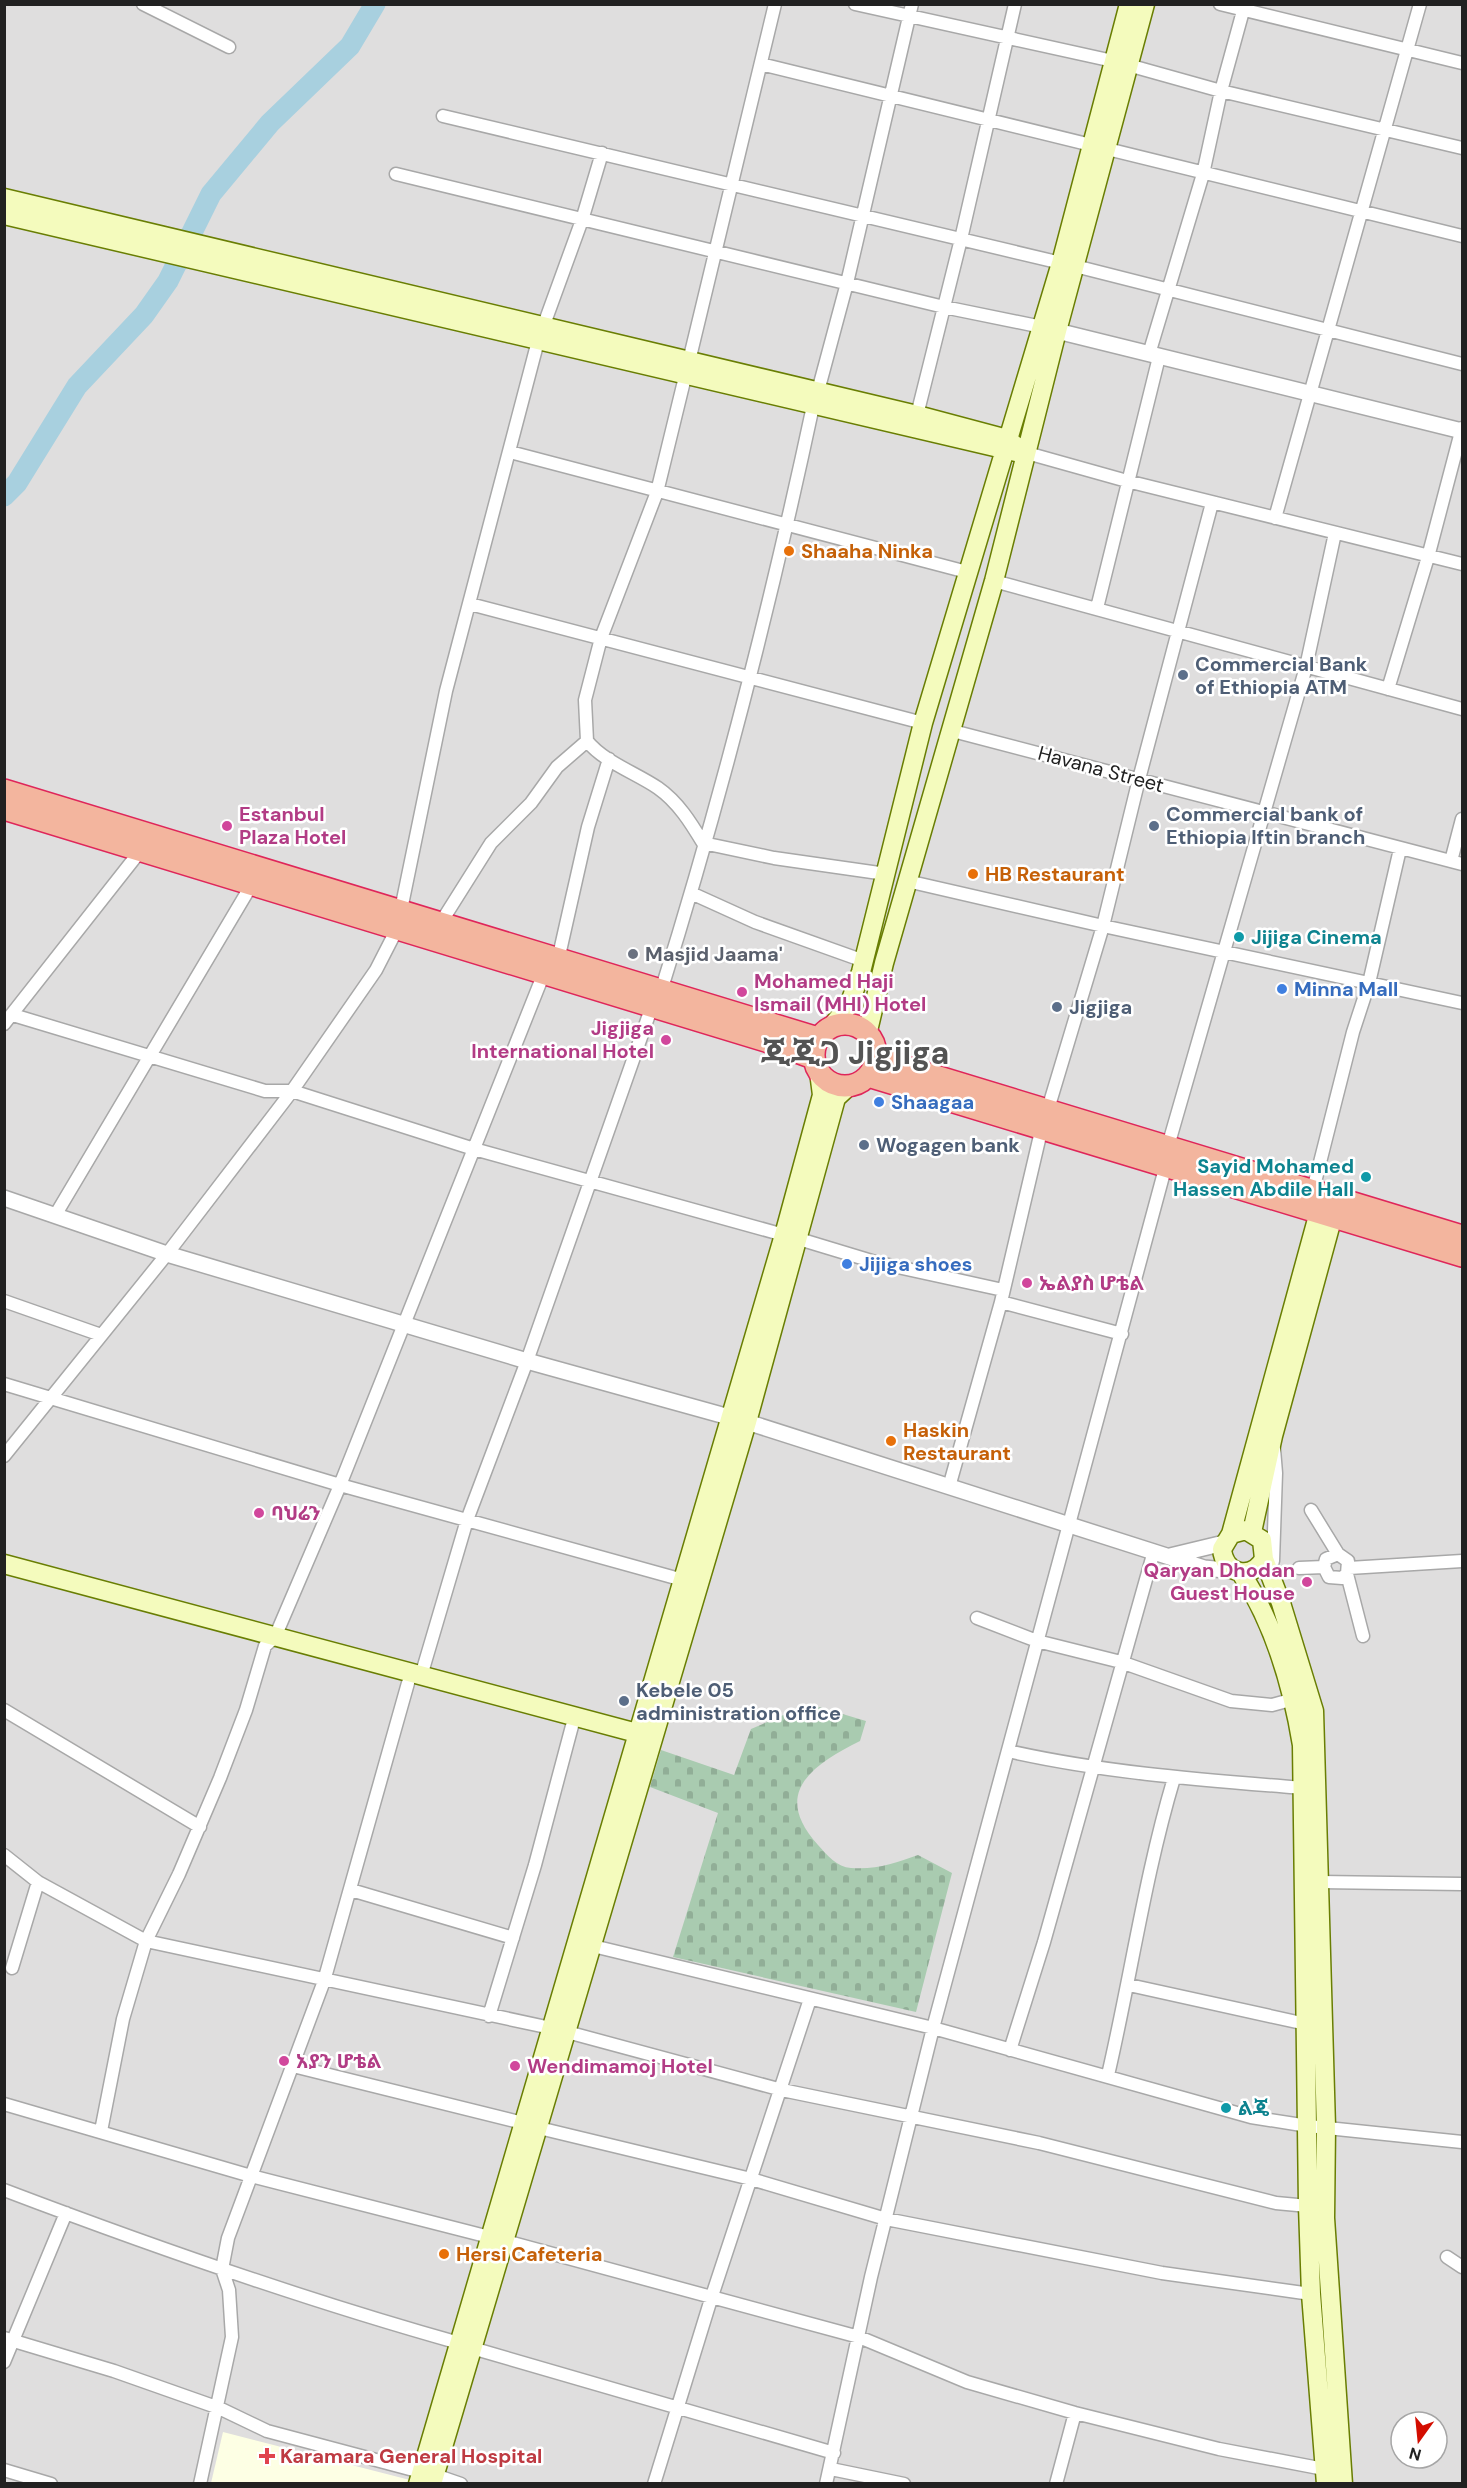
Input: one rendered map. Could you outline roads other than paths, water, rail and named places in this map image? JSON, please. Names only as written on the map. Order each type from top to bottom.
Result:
[{"type":"highway","points":[[4,790],[398,920],[821,1049]]},
{"type":"highway","points":[[4,809],[252,884],[398,920],[440,924],[551,967]]},
{"type":"highway","points":[[821,1049],[849,1024],[867,1035],[876,1054],[1045,1118],[1326,1202],[1462,1236]]},
{"type":"highway","points":[[821,1049],[829,1082],[849,1086],[868,1076],[1045,1118]]},
{"type":"highway","points":[[868,1076],[876,1054]]},
{"type":"highway","points":[[1326,1202],[1462,1256]]},
{"type":"main road","points":[[791,1237],[822,1095],[821,1049],[849,1005],[864,961],[924,723],[967,572],[1006,445],[1050,329],[1068,264],[1120,63],[1129,4]]},
{"type":"main road","points":[[1120,63],[1145,4]]},
{"type":"main road","points":[[4,198],[138,240]]},
{"type":"main road","points":[[4,215],[138,240],[243,264],[1006,445]]},
{"type":"main road","points":[[867,1035],[871,1011],[949,730],[994,581],[1028,453],[1050,329]]},
{"type":"main road","points":[[815,399],[917,415],[1028,453]]},
{"type":"main road","points":[[426,2479],[791,1237],[836,1098],[849,1086]]},
{"type":"main road","points":[[1252,1532],[1326,1202]]},
{"type":"main road","points":[[1326,1202],[1227,1538],[1225,1562],[1238,1572],[1267,1615],[1294,1699],[1302,1745],[1306,2024],[1325,2218],[1328,2291],[1343,2484]]},
{"type":"main road","points":[[559,2030],[592,1946],[684,1580],[739,1419]]},
{"type":"main road","points":[[1227,1538],[1241,1530],[1252,1532],[1262,1540],[1264,1559],[1314,1711],[1320,1882],[1317,2127],[1308,2206],[1311,2294],[1325,2476]]},
{"type":"main road","points":[[1238,1572],[1255,1570],[1264,1559]]},
{"type":"main road","points":[[4,1564],[270,1641]]},
{"type":"main road","points":[[4,1577],[270,1641],[644,1741]]},
{"type":"main road","points":[[415,1679],[572,1726],[644,1741]]},
{"type":"street","points":[[143,4],[229,47]]},
{"type":"street","points":[[775,4],[657,492],[601,638],[585,700],[587,741],[609,759],[660,789],[679,807],[704,843],[774,858],[886,874]]},
{"type":"street","points":[[855,4],[910,10],[1221,91],[1462,148]]},
{"type":"street","points":[[917,415],[961,239],[1015,4]]},
{"type":"street","points":[[1220,4],[1407,47],[1462,63]]},
{"type":"street","points":[[1275,518],[1420,4]]},
{"type":"street","points":[[200,2484],[219,2408],[232,2337],[229,2290],[222,2269],[228,2238],[324,1981],[415,1679],[467,1520],[527,1360],[656,999],[691,892],[787,526],[815,399],[847,283],[910,10]]},
{"type":"street","points":[[1097,608],[1169,290],[1203,174],[1221,91],[1243,11]]},
{"type":"street","points":[[761,64],[892,95],[988,122],[1462,236]]},
{"type":"street","points":[[443,116],[1068,264],[1462,364]]},
{"type":"street","points":[[4,1456],[166,1254],[292,1091],[376,970],[398,920],[447,691],[541,335],[603,153]]},
{"type":"street","points":[[396,174],[944,306],[1050,329],[1462,430],[1428,557],[1388,689]]},
{"type":"street","points":[[510,452],[967,572]]},
{"type":"street","points":[[1028,453],[1212,503],[1462,564]]},
{"type":"street","points":[[949,1487],[1002,1296],[1045,1118],[1103,926],[1139,779],[1212,503]]},
{"type":"street","points":[[826,2484],[886,2219],[933,2028],[1122,1334],[1167,1155],[1306,667],[1335,533]]},
{"type":"street","points":[[994,581],[1462,709]]},
{"type":"street","points":[[470,604],[924,723]]},
{"type":"street","name":"Havana Street","points":[[949,730],[1457,862]]},
{"type":"street","points":[[440,924],[491,843],[531,803],[557,767],[587,741]]},
{"type":"street","points":[[100,2130],[123,2019],[146,1941],[200,1827],[246,1710],[270,1641],[340,1485],[474,1149],[551,967],[588,827],[609,759]]},
{"type":"street","points":[[1457,862],[1462,819]]},
{"type":"street","points":[[1326,1202],[1350,1043],[1369,983],[1400,849]]},
{"type":"street","points":[[141,850],[9,1019],[265,1090],[292,1091],[474,1149],[1002,1296],[1122,1334]]},
{"type":"street","points":[[907,881],[1103,926],[1462,1003]]},
{"type":"street","points":[[56,1215],[147,1057],[252,884]]},
{"type":"street","points":[[691,892],[755,922],[864,961]]},
{"type":"street","points":[[4,1198],[166,1254],[527,1360],[739,1419],[1204,1568],[1238,1572]]},
{"type":"street","points":[[4,1301],[101,1335]]},
{"type":"street","points":[[4,1384],[340,1485],[684,1580]]},
{"type":"street","points":[[1273,1436],[1276,1473],[1272,1547],[1275,1589]]},
{"type":"street","points":[[1311,1510],[1338,1554],[1348,1561],[1348,1571],[1363,1636]]},
{"type":"street","points":[[1170,1556],[1227,1538]]},
{"type":"street","points":[[1010,2050],[1044,1942],[1154,1551]]},
{"type":"street","points":[[1338,1554],[1326,1559],[1324,1567],[1329,1577],[1335,1580],[1348,1571],[1462,1561]]},
{"type":"street","points":[[1299,1568],[1324,1567]]},
{"type":"street","points":[[977,1618],[1037,1641],[1121,1662],[1231,1701],[1272,1705],[1294,1699]]},
{"type":"street","points":[[4,1710],[200,1827]]},
{"type":"street","points":[[489,2016],[572,1726]]},
{"type":"street","points":[[1008,1751],[1092,1768],[1173,1778],[1303,1788]]},
{"type":"street","points":[[1108,2075],[1129,1985],[1158,1831],[1173,1778]]},
{"type":"street","points":[[4,1855],[38,1882],[146,1941],[559,2030],[782,2090],[912,2115],[1083,2153],[1276,2203],[1308,2206]]},
{"type":"street","points":[[12,1968],[38,1882]]},
{"type":"street","points":[[1320,1882],[1462,1884]]},
{"type":"street","points":[[351,1890],[513,1938]]},
{"type":"street","points":[[592,1946],[933,2028],[1108,2075],[1251,2117],[1317,2127],[1462,2142]]},
{"type":"street","points":[[1129,1985],[1306,2024]]},
{"type":"street","points":[[654,2484],[711,2299],[782,2090],[810,1999]]},
{"type":"street","points":[[293,2066],[751,2179],[886,2219],[1162,2273],[1311,2294]]},
{"type":"street","points":[[4,2104],[251,2175],[859,2337],[967,2382],[1075,2413],[1325,2476]]},
{"type":"street","points":[[4,2190],[222,2269],[372,2319],[677,2409],[834,2452]]},
{"type":"street","points":[[4,2362],[8,2340],[66,2213]]},
{"type":"street","points":[[1447,2257],[1462,2267]]},
{"type":"street","points":[[8,2340],[114,2371],[219,2408],[267,2431],[426,2479],[461,2484]]},
{"type":"street","points":[[1056,2484],[1075,2413]]},
{"type":"street","points":[[831,2469],[904,2484]]},
{"type":"street","points":[[4,2470],[51,2484]]},
{"type":"waterway","points":[[4,496],[17,483],[77,386],[144,315],[168,281],[211,194],[270,123],[350,46],[375,4]]},
{"type":"place","name":"Shaaha Ninka","points":[[789,551]]},
{"type":"place","name":"Commercial Bank of Ethiopia ATM","points":[[1183,675]]},
{"type":"place","name":"Estanbul Plaza Hotel","points":[[227,826]]},
{"type":"place","name":"Commercial bank of Ethiopia Iftin branch","points":[[1154,826]]},
{"type":"place","name":"HB Restaurant","points":[[973,874]]},
{"type":"place","name":"Jijiga Cinema","points":[[1239,937]]},
{"type":"place","name":"Masjid Jaama'","points":[[633,954]]},
{"type":"place","name":"Minna Mall","points":[[1282,989]]},
{"type":"place","name":"Mohamed Haji Ismail (MHI) Hotel","points":[[742,992]]},
{"type":"place","name":"Jigjiga","points":[[1057,1007]]},
{"type":"place","name":"Jigjiga International Hotel","points":[[666,1040]]},
{"type":"place","name":"Shaagaa","points":[[879,1102]]},
{"type":"place","name":"Wogagen bank","points":[[864,1145]]},
{"type":"place","name":"Sayid Mohamed Hassen Abdile Hall","points":[[1366,1177]]},
{"type":"place","name":"Jijiga shoes","points":[[847,1264]]},
{"type":"place","name":"ኤልያስ ሆቴል","points":[[1027,1283]]},
{"type":"place","name":"Haskin Restaurant","points":[[891,1441]]},
{"type":"place","name":"ባህሬን","points":[[259,1513]]},
{"type":"place","name":"Qaryan Dhodan Guest House","points":[[1307,1582]]},
{"type":"place","name":"Kebele 05 administration office","points":[[624,1701]]},
{"type":"place","name":"አያን ሆቴል","points":[[284,2061]]},
{"type":"place","name":"Wendimamoj Hotel","points":[[515,2066]]},
{"type":"place","name":"ልጄ","points":[[1226,2108]]},
{"type":"place","name":"Hersi Cafeteria","points":[[444,2254]]},
{"type":"place","name":"Karamara General Hospital","points":[[267,2456]]},
{"type":"district","name":"ጂጂጋ Jigjiga","points":[[855,1053]]}]
